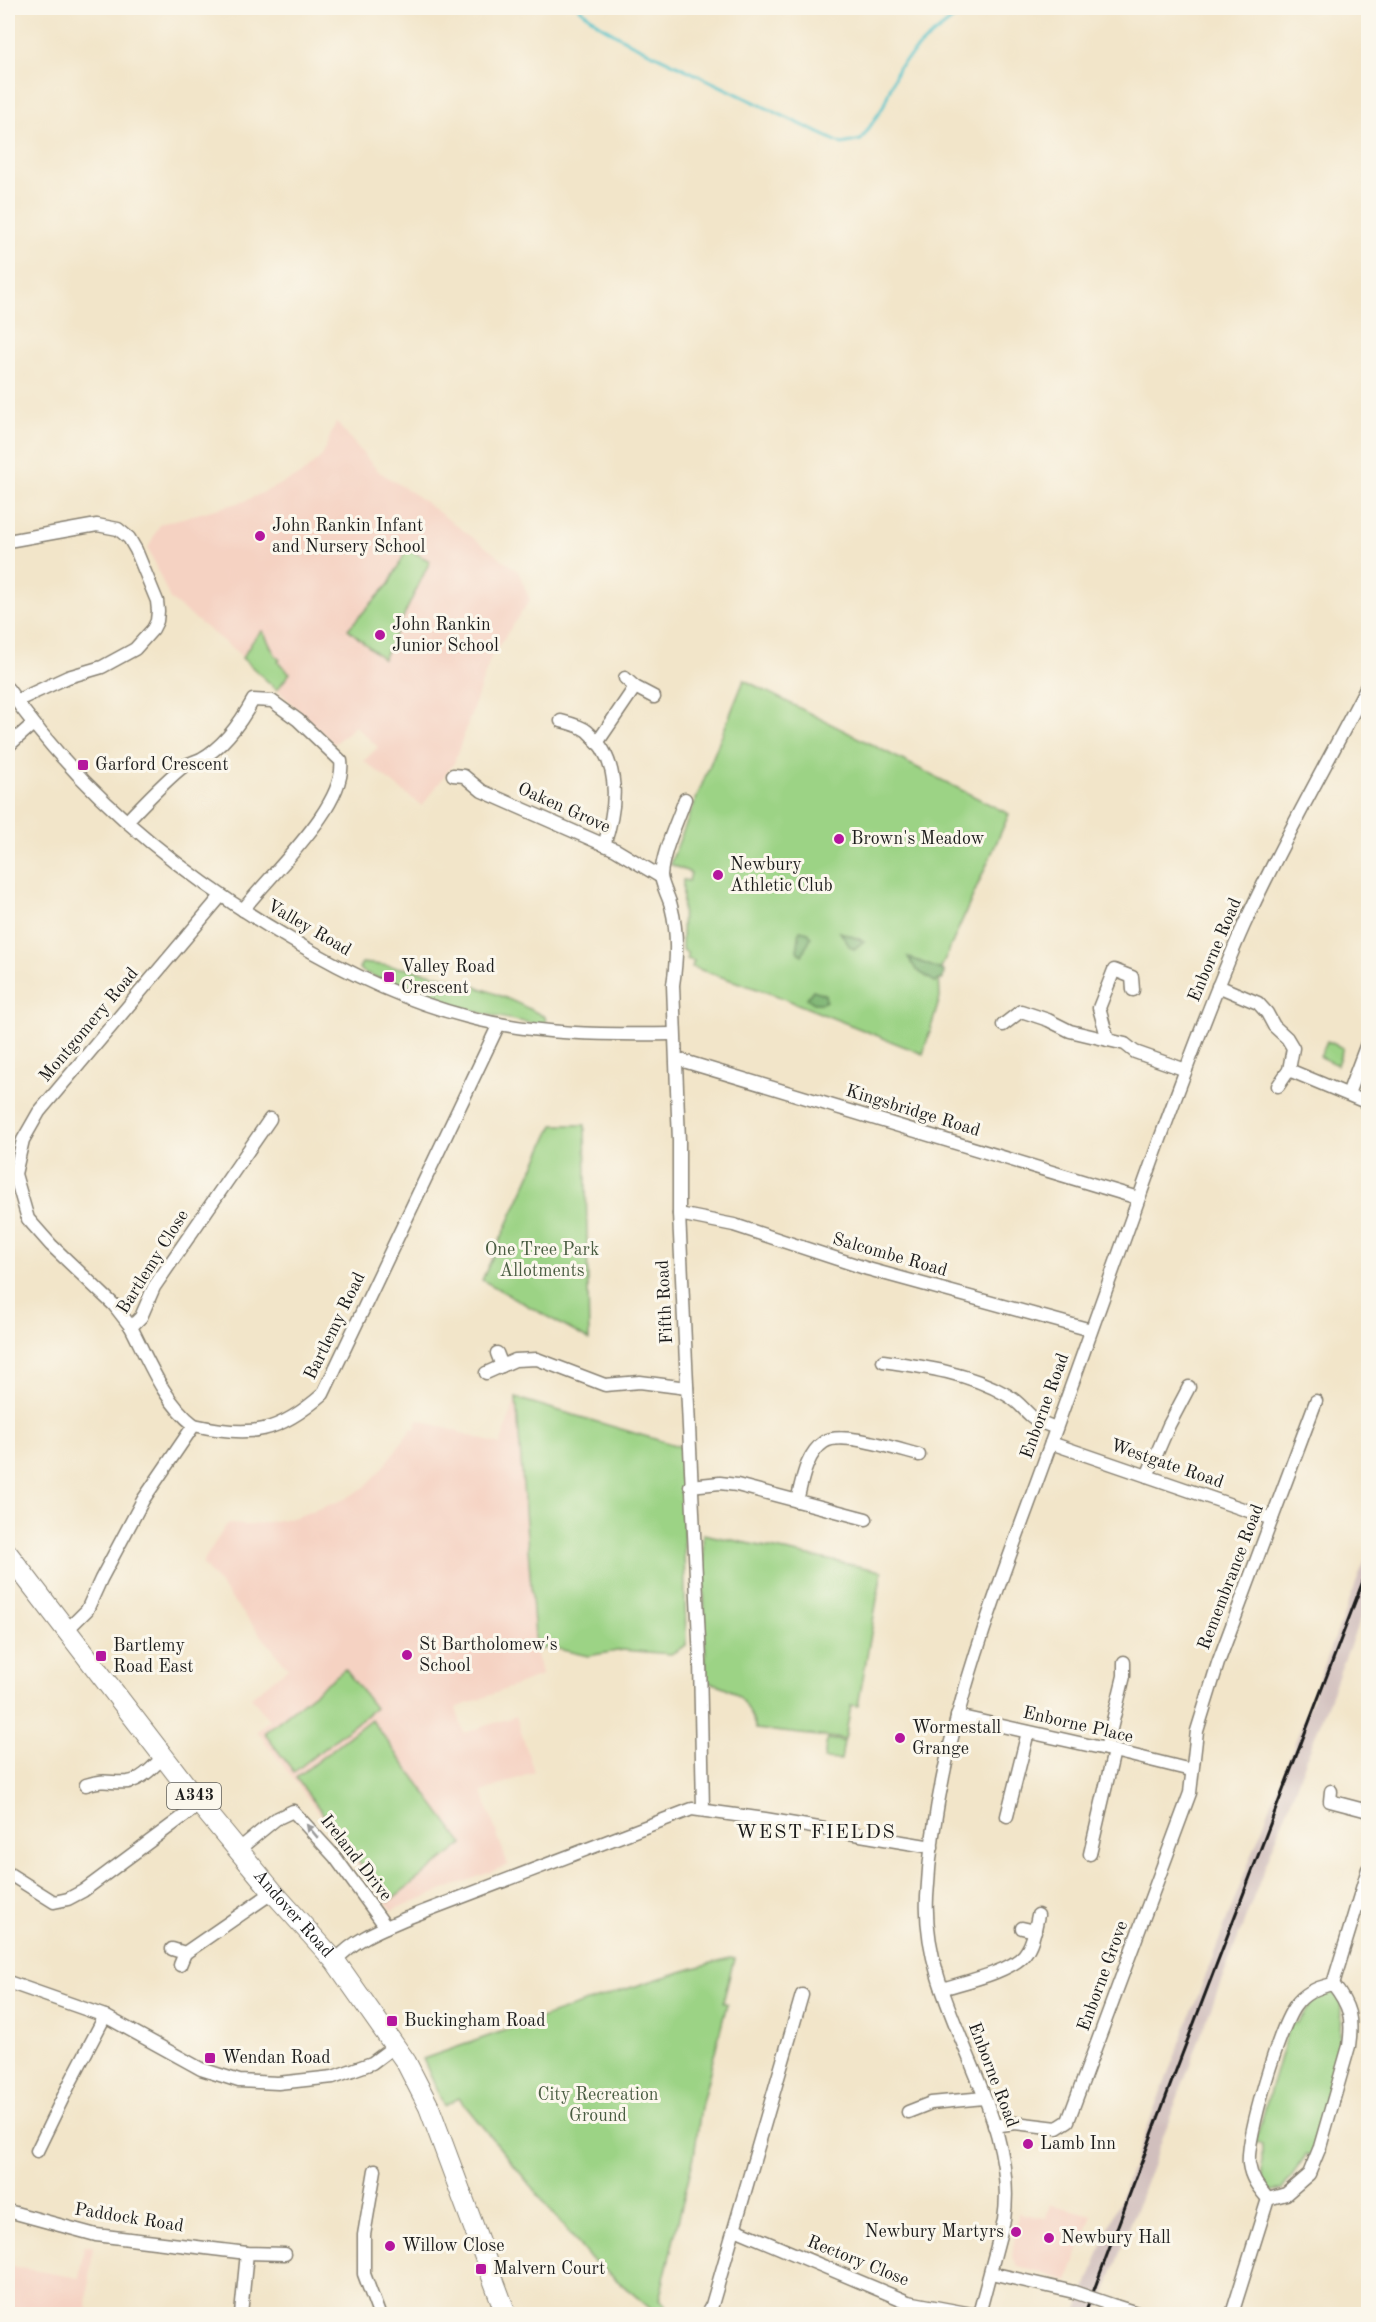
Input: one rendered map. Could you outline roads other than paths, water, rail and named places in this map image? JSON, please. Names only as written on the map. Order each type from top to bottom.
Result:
[{"type":"main road","name":"Andover Road","points":[[8,1554],[200,1804],[273,1892],[335,1960],[396,2045],[429,2107],[506,2314]]},
{"type":"street","points":[[8,541],[97,525],[118,529],[129,538],[136,550],[157,601],[158,611],[153,629],[135,648],[102,667],[68,677],[16,701]]},
{"type":"street","points":[[625,678],[635,687],[654,697]]},
{"type":"street","name":"Enborne Road","points":[[980,2314],[1006,2205],[1005,2172],[994,2126],[932,1957],[927,1917],[932,1847],[957,1716],[988,1615],[1138,1198],[1218,986],[1245,923],[1368,684]]},
{"type":"street","points":[[597,742],[635,687]]},
{"type":"street","name":"Valley Road","points":[[8,689],[33,724],[85,782],[159,849],[221,896],[320,957],[383,987],[442,1010],[499,1024],[532,1030],[588,1035],[674,1034]]},
{"type":"street","points":[[127,821],[152,794],[183,767],[202,758],[226,738],[243,718],[252,700],[272,701],[298,720],[341,760],[342,769],[338,789],[308,835],[243,910]]},
{"type":"street","points":[[561,721],[586,730],[597,742],[610,764],[615,787],[612,821],[604,845]]},
{"type":"street","points":[[8,746],[33,724]]},
{"type":"street","name":"Oaken Grove","points":[[453,775],[464,776],[482,791],[604,845],[661,877]]},
{"type":"street","points":[[661,877],[668,848],[685,799]]},
{"type":"street","name":"Fifth Road","points":[[661,877],[672,908],[677,962],[673,985],[679,1214],[703,1751],[703,1809]]},
{"type":"street","name":"Montgomery Road","points":[[131,1327],[114,1305],[51,1245],[28,1219],[15,1174],[23,1140],[39,1112],[221,896]]},
{"type":"street","points":[[1108,1040],[1099,1008],[1114,970],[1132,977],[1133,990]]},
{"type":"street","points":[[1218,986],[1258,1003],[1268,1013],[1274,1026],[1287,1038],[1293,1048],[1289,1070],[1278,1086]]},
{"type":"street","points":[[1003,1025],[1021,1011],[1048,1020],[1070,1031],[1125,1044],[1135,1052],[1186,1070]]},
{"type":"street","name":"Bartlemy Road","points":[[194,1425],[221,1431],[257,1432],[300,1415],[323,1394],[499,1024]]},
{"type":"street","points":[[1348,1094],[1368,1041]]},
{"type":"street","name":"Kingsbridge Road","points":[[676,1059],[1138,1198]]},
{"type":"street","points":[[1289,1070],[1368,1103]]},
{"type":"street","name":"Bartlemy Close","points":[[194,1425],[183,1417],[170,1399],[131,1327],[141,1317],[154,1287],[270,1119]]},
{"type":"street","name":"Salcombe Road","points":[[679,1214],[734,1225],[868,1269],[1091,1330]]},
{"type":"street","points":[[497,1353],[502,1366]]},
{"type":"street","points":[[486,1373],[515,1360],[537,1359],[605,1384],[640,1382],[687,1388]]},
{"type":"street","points":[[883,1361],[940,1369],[976,1380],[1006,1394],[1022,1405],[1032,1417],[1056,1428]]},
{"type":"street","points":[[1147,1476],[1169,1425],[1189,1387]]},
{"type":"street","name":"Remembrance Road","points":[[1191,1770],[1197,1731],[1218,1663],[1316,1401]]},
{"type":"street","points":[[66,1631],[87,1610],[143,1500],[194,1425]]},
{"type":"street","points":[[797,1501],[802,1478],[812,1455],[825,1441],[838,1437],[920,1455]]},
{"type":"street","name":"Westgate Road","points":[[1051,1443],[1272,1519]]},
{"type":"street","points":[[690,1486],[720,1483],[737,1485],[866,1519]]},
{"type":"street","points":[[1090,1854],[1124,1676],[1124,1662]]},
{"type":"street","name":"Enborne Place","points":[[957,1716],[1191,1770]]},
{"type":"street","points":[[1007,1816],[1028,1732]]},
{"type":"street","points":[[86,1785],[100,1780],[129,1782],[140,1777],[164,1757]]},
{"type":"street","name":"Enborne Grove","points":[[994,2126],[1015,2123],[1057,2128],[1068,2121],[1190,1793],[1191,1770]]},
{"type":"street","points":[[1331,1791],[1330,1801],[1368,1811]]},
{"type":"street","points":[[8,1873],[54,1902],[68,1899],[83,1891],[200,1804]]},
{"type":"street","points":[[335,1960],[349,1946],[386,1927],[692,1809],[932,1847]]},
{"type":"street","name":"Ireland Drive","points":[[238,1850],[276,1819],[293,1811],[335,1857],[386,1927]]},
{"type":"street","points":[[1333,1984],[1368,1869]]},
{"type":"street","points":[[180,1965],[185,1953],[273,1892]]},
{"type":"street","points":[[942,1989],[1014,1964],[1024,1956],[1031,1944],[1028,1929],[1038,1915]]},
{"type":"street","points":[[172,1949],[185,1953]]},
{"type":"street","points":[[8,1982],[105,2016],[201,2069],[239,2080],[278,2083],[333,2077],[372,2063],[396,2045]]},
{"type":"street","points":[[1268,2199],[1286,2194],[1309,2174],[1320,2147],[1350,2046],[1351,2018],[1345,1999],[1333,1984]]},
{"type":"street","points":[[1268,2199],[1252,2178],[1248,2152],[1255,2119],[1285,2022],[1296,2004],[1316,1988],[1333,1984]]},
{"type":"street","points":[[707,2314],[712,2305],[735,2229],[802,1995]]},
{"type":"street","points":[[37,2151],[105,2016]]},
{"type":"street","points":[[908,2112],[931,2103],[984,2098]]},
{"type":"street","points":[[375,2170],[364,2235],[364,2274],[378,2314]]},
{"type":"street","points":[[1232,2314],[1268,2199]]},
{"type":"street","name":"Paddock Road","points":[[8,2211],[96,2235],[248,2253],[285,2254]]},
{"type":"street","name":"Rectory Close","points":[[735,2229],[908,2302],[972,2314]]},
{"type":"street","points":[[241,2314],[248,2253]]},
{"type":"street","points":[[991,2273],[1074,2292],[1140,2314]]},
{"type":"waterway","points":[[579,8],[600,25],[630,43],[842,144],[861,140],[883,107],[898,68],[925,41],[967,8]]},
{"type":"railway","points":[[1085,2314],[1368,1568]]},
{"type":"place","name":"John Rankin Infant and Nursery School","points":[[260,536]]},
{"type":"place","name":"John Rankin Junior School","points":[[380,635]]},
{"type":"place","name":"Garford Crescent","points":[[83,765]]},
{"type":"place","name":"Brown's Meadow","points":[[839,839]]},
{"type":"place","name":"Newbury Athletic Club","points":[[718,875]]},
{"type":"place","name":"Valley Road Crescent","points":[[389,977]]},
{"type":"place","name":"St Bartholomew's School","points":[[407,1655]]},
{"type":"place","name":"Bartlemy Road East","points":[[101,1656]]},
{"type":"place","name":"Wormestall Grange","points":[[900,1738]]},
{"type":"place","name":"Buckingham Road","points":[[392,2021]]},
{"type":"place","name":"Wendan Road","points":[[210,2058]]},
{"type":"place","name":"Lamb Inn","points":[[1028,2144]]},
{"type":"place","name":"Newbury Martyrs","points":[[1016,2232]]},
{"type":"place","name":"Newbury Hall","points":[[1049,2238]]},
{"type":"place","name":"Willow Close","points":[[390,2246]]},
{"type":"place","name":"Malvern Court","points":[[481,2269]]},
{"type":"district","name":"WEST FIELDS","points":[[816,1833]]},
{"type":"park label","name":"One Tree Park Allotments","points":[[542,1260]]},
{"type":"park label","name":"City Recreation Ground","points":[[598,2105]]}]
